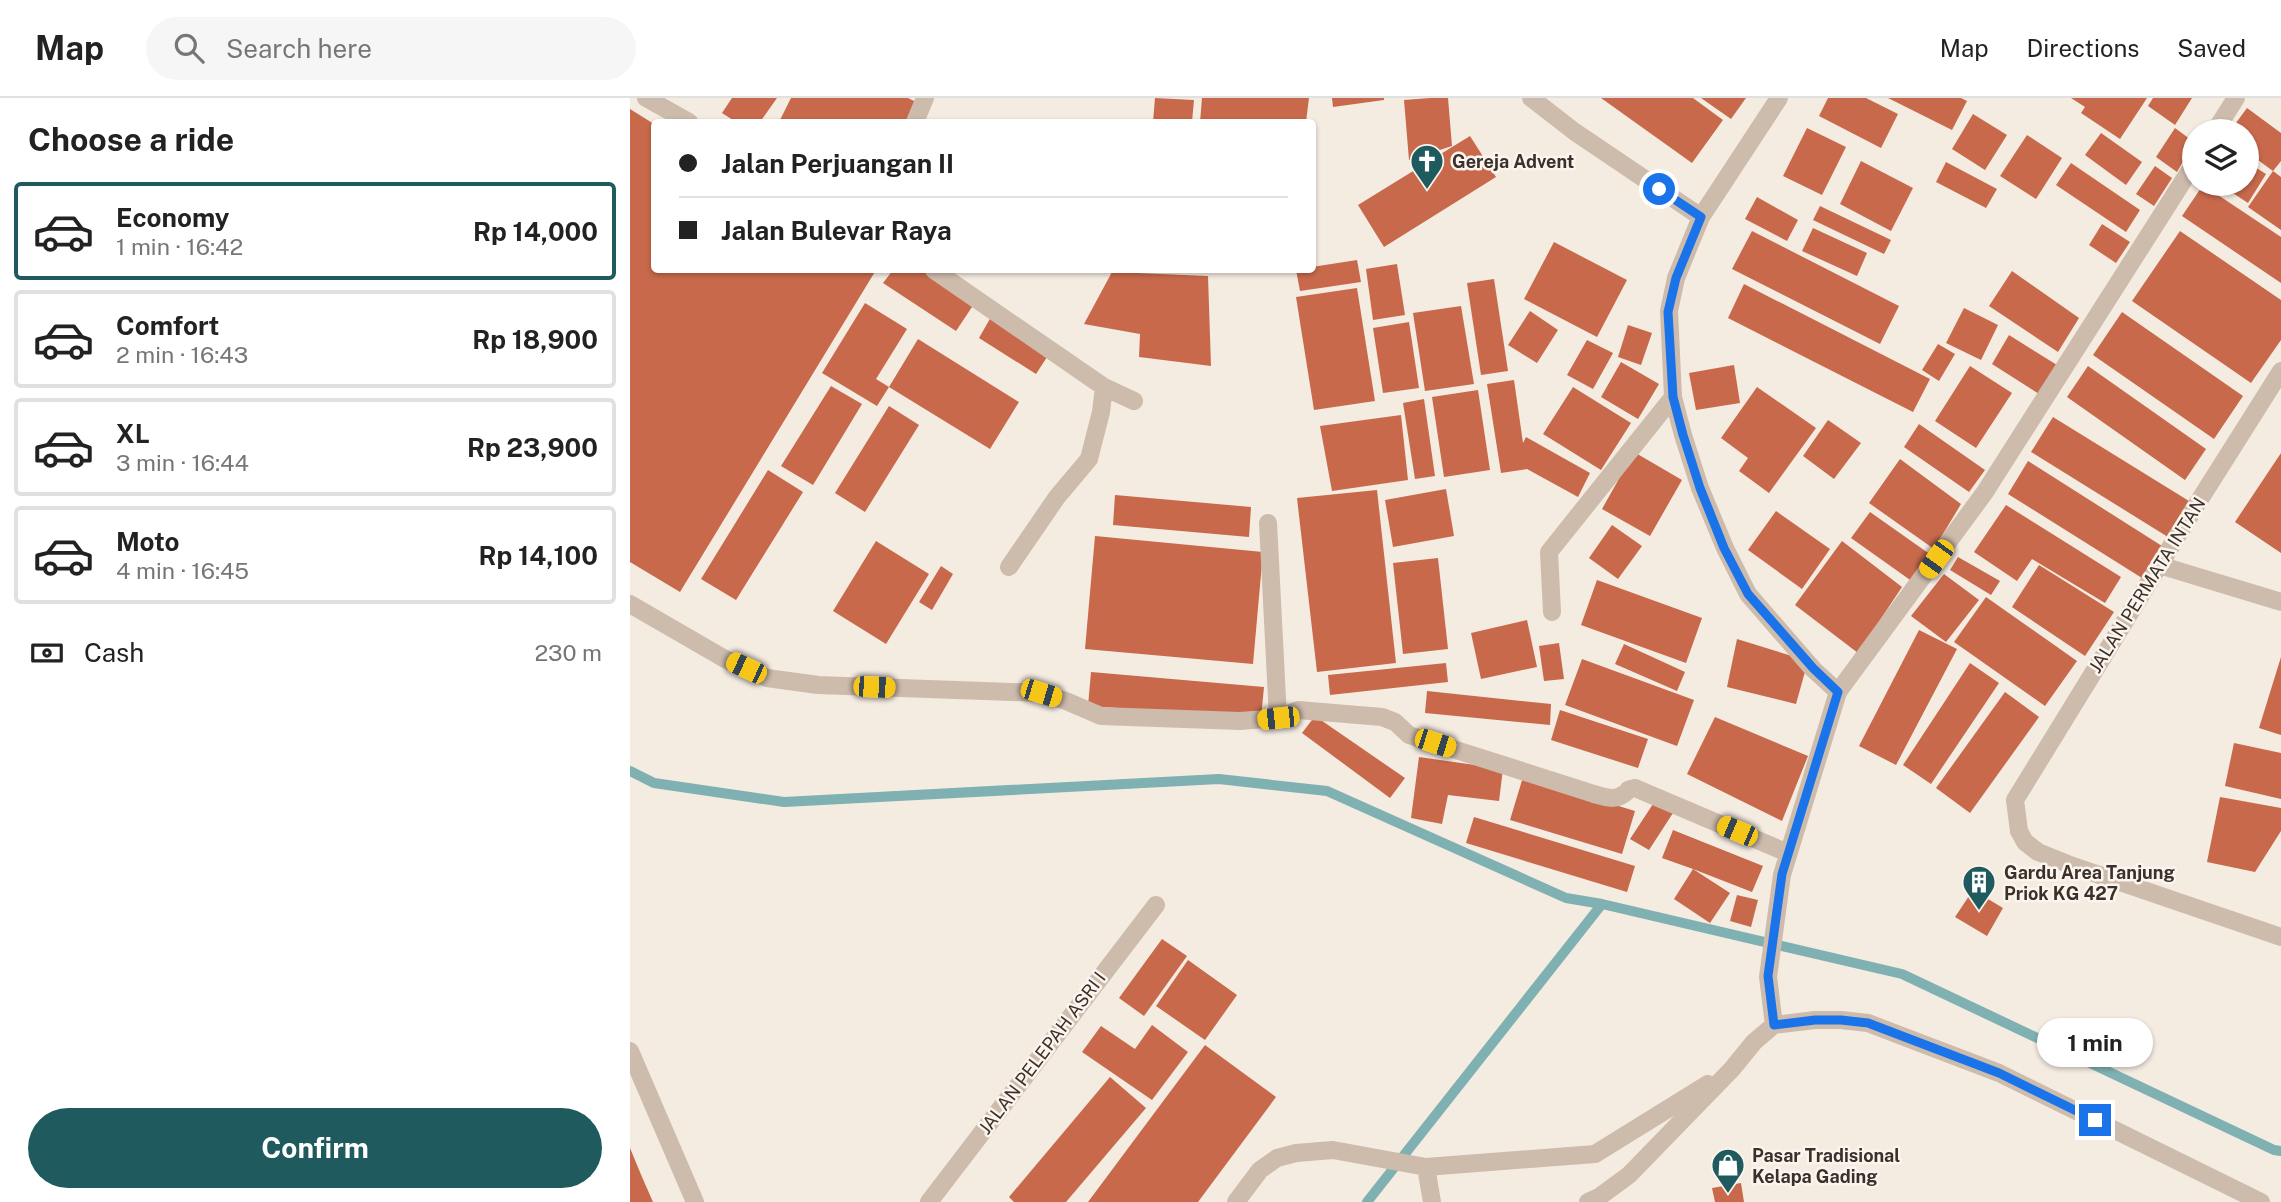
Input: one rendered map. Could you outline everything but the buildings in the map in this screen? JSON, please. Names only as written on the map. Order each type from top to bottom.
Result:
[{"type":"street","points":[[646,98],[684,119]]},
{"type":"street","points":[[916,119],[925,98]]},
{"type":"street","points":[[1531,98],[1701,217]]},
{"type":"street","points":[[1779,98],[1701,217],[1676,278],[1668,312],[1673,397],[1700,488],[1724,548],[1748,594],[1813,668],[1838,692]]},
{"type":"street","points":[[2223,119],[2236,98]]},
{"type":"street","points":[[1774,1025],[1768,976],[1775,915],[1788,853],[1838,692],[1985,492],[2182,183]]},
{"type":"street","points":[[938,273],[1104,387],[1133,401]]},
{"type":"street","name":"JALAN PERMATA INTAN","points":[[2281,371],[2015,800],[2019,831],[2025,842],[2038,852],[2281,937]]},
{"type":"street","points":[[1009,567],[1057,497],[1089,459],[1104,387]]},
{"type":"street","points":[[1552,612],[1549,552],[1673,397]]},
{"type":"street","points":[[1268,523],[1278,718]]},
{"type":"street","points":[[2159,565],[2281,602]]},
{"type":"street","points":[[630,604],[725,659],[767,678],[818,685],[1041,693],[1101,716],[1240,721],[1278,718],[1298,710],[1382,717],[1395,722],[1409,735],[1610,799],[1635,788],[1788,853]]},
{"type":"street","name":"JALAN PELEPAH ASRI I","points":[[929,1202],[1156,905]]},
{"type":"street","points":[[1588,1202],[1629,1175],[1754,1042],[1774,1025],[1841,1020],[1868,1023],[1999,1073],[2261,1202]]},
{"type":"street","points":[[630,1051],[695,1202]]},
{"type":"street","points":[[1236,1202],[1260,1170],[1277,1158],[1296,1153],[1333,1150],[1418,1166],[1595,1154],[1731,1069]]},
{"type":"street","points":[[1418,1166],[1432,1202]]},
{"type":"waterway","points":[[630,771],[654,783],[784,802],[1219,779],[1327,791],[1566,898],[1902,974],[2281,1151]]},
{"type":"waterway","points":[[1367,1202],[1602,904]]},
{"type":"place","name":"Gereja Advent","points":[[1427,191]]},
{"type":"place","name":"Gardu Area Tanjung Priok KG 427","points":[[1979,912]]},
{"type":"place","name":"Pasar Tradisional Kelapa Gading","points":[[1728,1195]]},
{"type":"route","points":[[1659,189],[1701,217],[1676,278],[1668,312],[1673,397],[1700,488],[1724,548],[1748,594],[1813,668],[1838,692],[1782,874],[1768,976],[1774,1025],[1815,1020],[1868,1023],[1999,1073],[2095,1120]]}]
